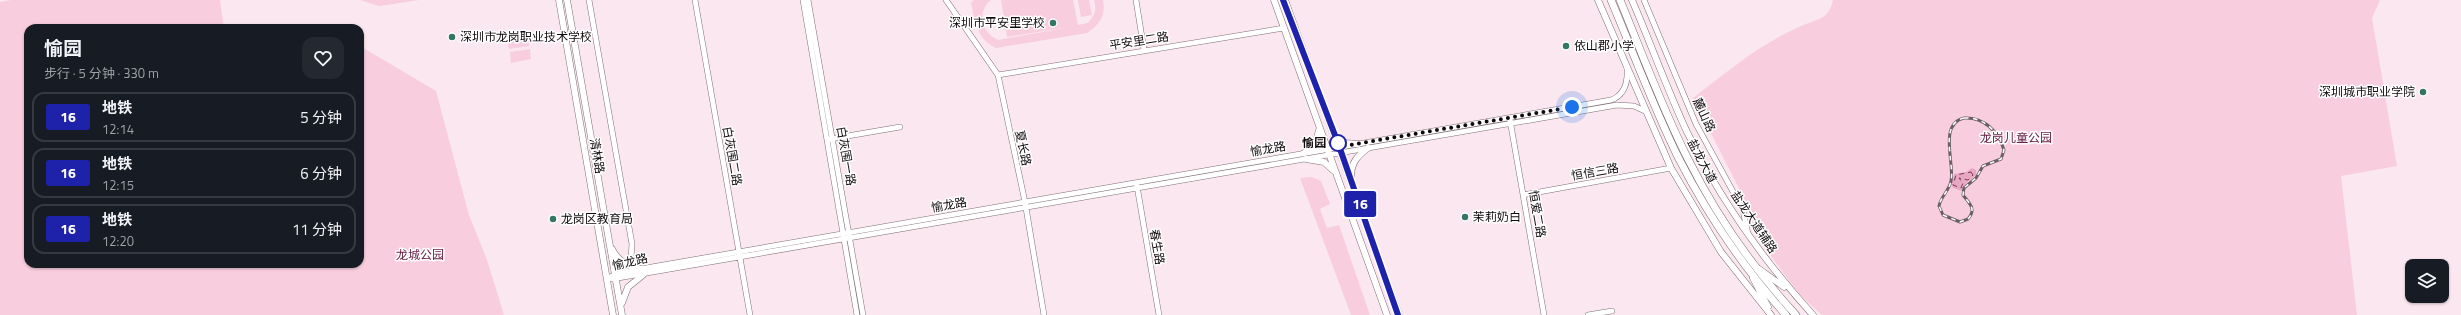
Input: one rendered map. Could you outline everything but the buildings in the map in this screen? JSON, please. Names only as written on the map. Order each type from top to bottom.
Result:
[{"type":"highway","name":"盐龙大道","points":[[1611,0],[1677,156],[1712,218],[1751,267],[1786,315]]},
{"type":"highway","name":"盐龙大道","points":[[1620,0],[1688,160],[1751,267],[1796,315]]},
{"type":"main road","name":"清林路","points":[[558,0],[613,315]]},
{"type":"main road","name":"清林路","points":[[567,0],[622,313]]},
{"type":"main road","points":[[1386,315],[1275,2],[1285,0],[1400,315]]},
{"type":"main road","points":[[1598,0],[1671,168],[1721,252],[1772,315]]},
{"type":"main road","name":"盐龙大道辅路","points":[[1632,0],[1687,131],[1710,174],[1749,236],[1794,294],[1813,315]]},
{"type":"main road","points":[[1318,124],[1318,142],[1305,156],[1324,162],[1337,176]]},
{"type":"main road","points":[[1334,134],[1345,143],[1358,144]]},
{"type":"main road","points":[[1352,184],[1353,165],[1361,153],[1368,148]]},
{"type":"main road","points":[[610,245],[619,260],[643,272],[628,287],[622,300],[622,313]]},
{"type":"main road","points":[[1751,267],[1794,294]]},
{"type":"main road","points":[[1751,267],[1772,315]]},
{"type":"street","points":[[589,0],[632,244],[631,258]]},
{"type":"street","name":"白灰围二路","points":[[695,0],[750,315]]},
{"type":"street","name":"白灰围一路","points":[[802,0],[849,236],[863,315]]},
{"type":"street","name":"白灰围一路","points":[[808,0],[843,237],[857,315]]},
{"type":"street","name":"夏长路","points":[[946,0],[998,75],[1025,205],[1044,315]]},
{"type":"street","points":[[1136,0],[1144,50]]},
{"type":"street","name":"麓山路","points":[[1644,0],[1696,124],[1743,210],[1749,236]]},
{"type":"street","name":"平安里二路","points":[[998,75],[1284,28]]},
{"type":"street","name":"愉龙路","points":[[1340,150],[1358,144],[1615,98],[1625,86],[1627,68]]},
{"type":"street","name":"愉龙路","points":[[607,278],[1025,205],[1136,183],[1340,150],[1368,148],[1623,104],[1634,106],[1646,111]]},
{"type":"street","name":"恒爱二路","points":[[1509,118],[1544,315]]},
{"type":"street","points":[[829,139],[900,127]]},
{"type":"street","name":"愉龙路","points":[[1025,205],[1137,188],[1305,156]]},
{"type":"street","name":"恒信三路","points":[[1523,195],[1671,168]]},
{"type":"street","name":"春生路","points":[[1136,183],[1159,315]]},
{"type":"street","points":[[593,199],[602,198]]},
{"type":"street","points":[[1588,315],[1612,311]]},
{"type":"green space","name":"龙城公园","points":[[11,0],[220,0],[223,24],[24,24],[24,268],[364,268],[364,48],[436,91],[469,215],[487,260],[504,315],[0,315],[0,2]]},
{"type":"green space","points":[[360,0],[419,0],[379,6]]},
{"type":"green space","points":[[974,0],[991,0],[986,5],[984,10],[982,16],[983,22],[992,37],[998,40],[1075,26],[1007,37],[1001,0],[1073,0],[1078,25],[1088,23],[1092,17],[1095,12],[1094,0],[1103,0],[1104,11],[1099,23],[1087,33],[996,48],[985,40],[978,29],[971,3]]},
{"type":"green space","points":[[1078,0],[1089,0],[1092,15],[1081,17]]},
{"type":"green space","name":"龙岗儿童公园","points":[[1833,0],[2380,0],[2372,18],[2397,166],[2341,176],[2357,315],[1822,315],[1799,294],[1756,236],[1750,210],[1693,98],[1750,55],[1781,36],[1824,16],[1831,8]]},
{"type":"green space","points":[[527,35],[529,46],[509,49],[507,38]]},
{"type":"green space","points":[[530,49],[531,59],[511,63],[510,52]]},
{"type":"green space","points":[[1312,177],[1321,181],[1330,204],[1320,209],[1327,228],[1339,225],[1370,315],[1351,315],[1300,178]]},
{"type":"shaded area","points":[[1972,168],[1976,170],[1976,175],[1965,184],[1962,191],[1953,188],[1951,184],[1954,174],[1966,172]]},
{"type":"ferry route","points":[[1971,172],[1973,175],[1968,180],[1959,178],[1963,183],[1961,188],[1953,185],[1956,175],[1971,172]]},
{"type":"railway","points":[[1964,118],[1978,120],[1989,126],[1998,137],[2004,150],[2001,159],[1983,166],[1976,178],[1964,188],[1963,195],[1970,203],[1972,212],[1968,219],[1960,222],[1943,215],[1939,206],[1941,199],[1949,188],[1951,181],[1952,174],[1949,145],[1952,128],[1956,122],[1964,118]]},
{"type":"metro line","name":"16","points":[[1283,0],[1297,33],[1338,143],[1398,315]]},
{"type":"place","name":"深圳市平安里学校","points":[[1053,23]]},
{"type":"place","name":"深圳市龙岗职业技术学校","points":[[452,37]]},
{"type":"place","name":"依山郡小学","points":[[1566,46]]},
{"type":"place","name":"深圳城市职业学院","points":[[2423,92]]},
{"type":"place","name":"愉园","points":[[1338,143]]},
{"type":"place","name":"茉莉奶白","points":[[1465,217]]},
{"type":"place","name":"龙岗区教育局","points":[[553,219]]},
{"type":"route","points":[[1338,143],[1336,142],[1338,147],[1572,107]]}]
